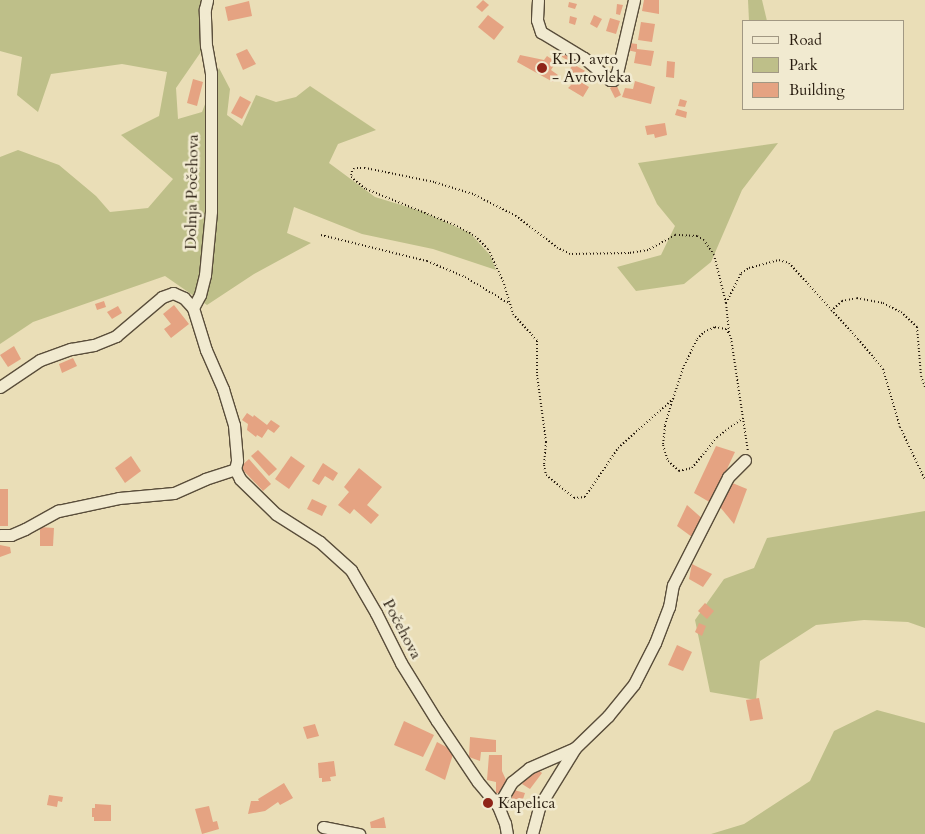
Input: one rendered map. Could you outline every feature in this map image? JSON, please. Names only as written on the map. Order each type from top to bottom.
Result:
[{"type":"street","name":"Dolnja Počehova","points":[[193,308],[200,295],[205,275],[211,221],[211,73],[206,46],[205,9],[207,0]]},
{"type":"street","points":[[538,0],[537,20],[540,32],[584,58],[605,78],[610,80],[613,80],[617,73],[634,0]]},
{"type":"street","points":[[0,387],[40,360],[71,349],[94,345],[116,336],[162,297],[173,294],[184,298],[193,308],[234,425],[237,461],[235,469],[205,479],[174,493],[119,498],[58,512],[25,529],[11,534],[0,534]]},
{"type":"street","points":[[532,834],[540,805],[575,748],[608,716],[634,684],[655,643],[669,607],[673,585],[728,477],[745,460]]},
{"type":"street","name":"Počehova","points":[[235,469],[252,492],[276,514],[320,542],[351,570],[401,663],[437,722],[478,782],[498,806],[505,822],[506,834]]},
{"type":"street","points":[[498,806],[512,782],[529,768],[575,748]]},
{"type":"street","points":[[323,827],[359,834]]},
{"type":"path","points":[[673,399],[614,453],[585,497],[574,498],[546,475],[544,465],[546,442],[537,376],[537,341],[517,320],[492,257],[475,236],[443,220],[366,189],[351,177],[354,168],[434,182],[473,194],[516,216],[558,248],[570,254],[629,253],[652,248],[675,234],[697,236],[704,240],[712,251],[726,303],[748,448],[745,460]]},
{"type":"path","points":[[321,235],[427,261],[465,277],[510,304]]},
{"type":"path","points":[[726,303],[741,273],[749,268],[779,260],[789,263],[883,369],[900,427],[925,480]]},
{"type":"path","points":[[831,311],[842,301],[857,298],[890,306],[901,312],[917,327],[921,376],[925,388]]},
{"type":"path","points":[[729,332],[721,326],[704,332],[697,339],[684,366],[665,426],[663,445],[668,461],[679,470],[688,470],[695,465],[717,437],[743,418]]},
{"type":"green space","points":[[0,0],[205,0],[205,46],[176,88],[178,119],[202,112],[219,68],[230,89],[227,115],[242,126],[256,95],[276,102],[296,97],[310,86],[376,130],[338,144],[329,163],[375,197],[421,211],[470,233],[490,255],[496,270],[433,249],[362,234],[294,207],[287,233],[311,243],[254,274],[207,305],[165,276],[33,322],[0,344],[0,157],[18,150],[59,165],[96,196],[110,212],[148,208],[173,179],[121,135],[159,116],[167,72],[122,64],[51,74],[38,112],[17,95],[22,57],[0,51]]},
{"type":"green space","points":[[748,0],[762,0],[767,20],[749,20]]},
{"type":"green space","points":[[778,143],[742,190],[711,262],[684,284],[636,291],[617,267],[661,255],[675,226],[657,204],[638,163]]},
{"type":"green space","points":[[925,511],[925,628],[908,622],[864,620],[816,625],[760,661],[756,700],[710,692],[695,620],[724,579],[754,568],[767,538]]},
{"type":"green space","points":[[877,710],[925,723],[925,834],[711,834],[744,824],[810,781],[834,731]]},
{"type":"building","points":[[483,0],[489,5],[482,12],[476,7]]},
{"type":"building","points":[[644,0],[659,0],[659,14],[642,11]]},
{"type":"building","points":[[249,1],[252,16],[228,21],[225,7]]},
{"type":"building","points":[[569,2],[577,4],[575,9],[568,7]]},
{"type":"building","points":[[617,4],[623,5],[620,15],[616,14]]},
{"type":"building","points":[[488,15],[504,27],[494,40],[478,27]]},
{"type":"building","points":[[594,15],[602,19],[597,28],[590,24]]},
{"type":"building","points":[[570,16],[577,18],[575,25],[569,23]]},
{"type":"building","points":[[610,18],[620,21],[616,34],[606,31]]},
{"type":"building","points":[[641,22],[655,24],[652,42],[638,40]]},
{"type":"building","points":[[629,43],[637,44],[637,49],[654,51],[651,66],[634,63],[636,52],[627,50]]},
{"type":"building","points":[[247,49],[256,64],[243,70],[236,54]]},
{"type":"building","points":[[564,52],[578,60],[575,65],[559,55]]},
{"type":"building","name":"K.D. avto - Avtovleka","points":[[520,55],[544,60],[547,56],[556,62],[551,70],[558,75],[553,82],[517,62]]},
{"type":"building","points":[[667,61],[675,62],[674,78],[666,77]]},
{"type":"building","points":[[573,64],[587,72],[581,82],[589,87],[583,97],[568,88],[571,85],[563,80]]},
{"type":"building","points":[[193,79],[203,82],[197,106],[187,103]]},
{"type":"building","points":[[635,81],[655,87],[651,104],[622,97],[625,88],[633,89]]},
{"type":"building","points":[[616,84],[621,95],[615,98],[610,88]]},
{"type":"building","points":[[240,96],[251,102],[242,119],[231,113]]},
{"type":"building","points":[[680,99],[687,101],[685,107],[678,106]]},
{"type":"building","points":[[677,109],[687,112],[686,118],[675,115]]},
{"type":"building","points":[[665,123],[667,135],[655,138],[654,134],[647,135],[645,126]]},
{"type":"building","points":[[104,301],[106,307],[97,310],[95,304]]},
{"type":"building","points":[[174,305],[189,324],[171,338],[164,329],[171,324],[163,314]]},
{"type":"building","points":[[118,306],[122,313],[112,319],[107,312]]},
{"type":"building","points":[[14,346],[21,359],[8,367],[0,355]]},
{"type":"building","points":[[73,358],[77,366],[62,373],[59,364]]},
{"type":"building","points":[[247,413],[253,417],[254,415],[267,425],[271,420],[280,426],[274,433],[268,429],[262,438],[257,435],[256,437],[247,430],[248,424],[242,420]]},
{"type":"building","points":[[716,446],[735,452],[711,503],[694,493]]},
{"type":"building","points":[[258,450],[277,469],[269,476],[251,456]]},
{"type":"building","points":[[131,456],[141,471],[125,483],[115,468]]},
{"type":"building","points":[[291,456],[305,466],[289,489],[275,479]]},
{"type":"building","points":[[249,459],[271,484],[263,491],[240,467]]},
{"type":"building","points":[[323,463],[338,473],[333,481],[325,476],[319,485],[312,481]]},
{"type":"building","points":[[359,468],[382,487],[367,505],[379,515],[371,524],[354,509],[350,514],[338,505],[349,492],[344,487]]},
{"type":"building","points":[[730,482],[747,489],[734,524],[720,507]]},
{"type":"building","points":[[0,489],[8,489],[8,526],[0,526]]},
{"type":"building","points":[[312,499],[327,506],[322,516],[307,509]]},
{"type":"building","points":[[687,505],[705,521],[692,537],[677,526]]},
{"type":"building","points":[[40,527],[54,528],[53,546],[40,546]]},
{"type":"building","points":[[0,545],[10,547],[11,553],[0,557]]},
{"type":"building","points":[[692,564],[712,574],[703,587],[689,579]]},
{"type":"building","points":[[705,603],[714,611],[707,619],[698,611]]},
{"type":"building","points":[[699,623],[706,626],[702,636],[695,632]]},
{"type":"building","points":[[677,645],[692,652],[683,671],[668,665]]},
{"type":"building","points":[[759,698],[763,719],[750,721],[746,700]]},
{"type":"building","points":[[404,721],[434,735],[423,757],[394,745]]},
{"type":"building","points":[[315,724],[319,736],[307,739],[303,727]]},
{"type":"building","points":[[470,737],[496,740],[496,752],[481,752],[480,761],[469,757]]},
{"type":"building","points":[[437,742],[454,751],[445,780],[425,770]]},
{"type":"building","points":[[489,755],[502,755],[502,771],[506,780],[504,794],[496,793],[496,782],[487,780]]},
{"type":"building","points":[[334,761],[336,776],[330,777],[331,781],[322,782],[322,778],[319,778],[318,763]]},
{"type":"building","points":[[535,767],[542,773],[530,789],[522,784]]},
{"type":"building","points":[[284,783],[293,798],[280,805],[278,802],[265,811],[248,814],[251,801],[259,801],[258,799]]},
{"type":"building","points":[[514,790],[525,793],[519,811],[509,808]]},
{"type":"building","points":[[49,795],[63,797],[62,802],[58,801],[57,807],[47,805]]},
{"type":"building","points":[[95,804],[111,805],[111,821],[94,821],[92,808],[95,808]]},
{"type":"building","points":[[209,806],[213,822],[217,821],[219,829],[202,834],[195,809]]},
{"type":"building","points":[[384,817],[386,828],[371,828],[370,822]]},
{"type":"place","name":"K.D. avto - Avtovleka","points":[[542,68]]},
{"type":"place","name":"Kapelica","points":[[488,803]]}]
